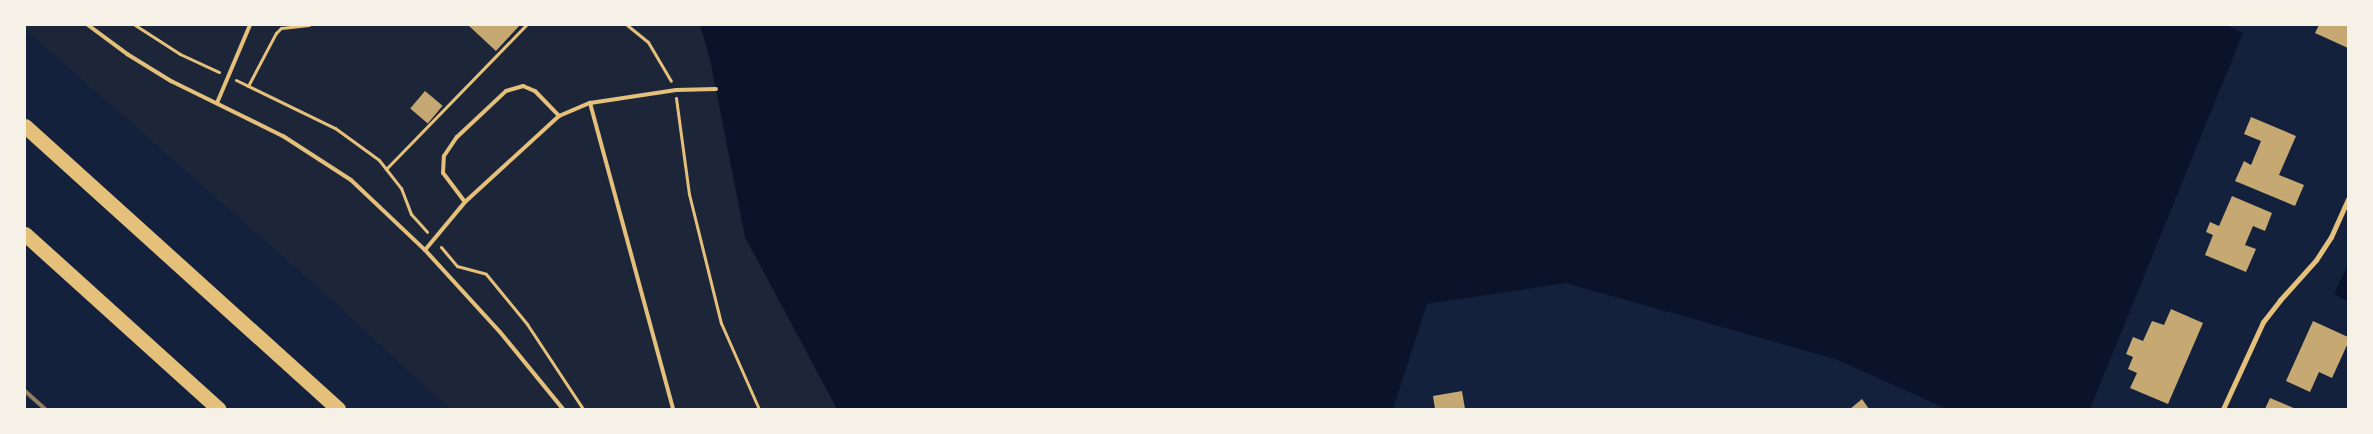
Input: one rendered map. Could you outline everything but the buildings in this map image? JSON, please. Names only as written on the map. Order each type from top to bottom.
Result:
[{"type":"highway","points":[[25,126],[338,409]]},
{"type":"highway","points":[[25,234],[219,409]]},
{"type":"street","points":[[2223,409],[2264,322],[2280,300],[2316,260],[2331,237],[2348,199]]},
{"type":"lane","points":[[88,25],[134,59],[171,80],[283,136],[351,180],[424,250],[500,332],[563,409]]},
{"type":"lane","points":[[217,103],[250,25]]},
{"type":"lane","points":[[465,202],[443,173],[444,156],[457,137],[506,90],[523,86],[535,91],[559,116]]},
{"type":"lane","points":[[424,250],[465,202],[559,116],[590,103],[676,90],[716,89]]},
{"type":"lane","points":[[590,103],[673,409]]},
{"type":"path","points":[[248,86],[281,28],[309,25]]},
{"type":"path","points":[[386,169],[526,25]]},
{"type":"path","points":[[627,25],[648,42],[676,90],[677,115],[690,194],[722,323],[759,409]]},
{"type":"shaded area","points":[[25,25],[700,25],[710,59],[745,237],[837,409],[450,409],[318,287],[25,29]]},
{"type":"shaded area","points":[[700,25],[2226,25],[2243,33],[2090,409],[1947,409],[1835,359],[1566,283],[1427,304],[1393,409],[837,409],[745,237],[710,59]]},
{"type":"shaded area","points":[[2348,264],[2348,302],[2334,294]]},
{"type":"railway","points":[[25,391],[45,409]]}]
